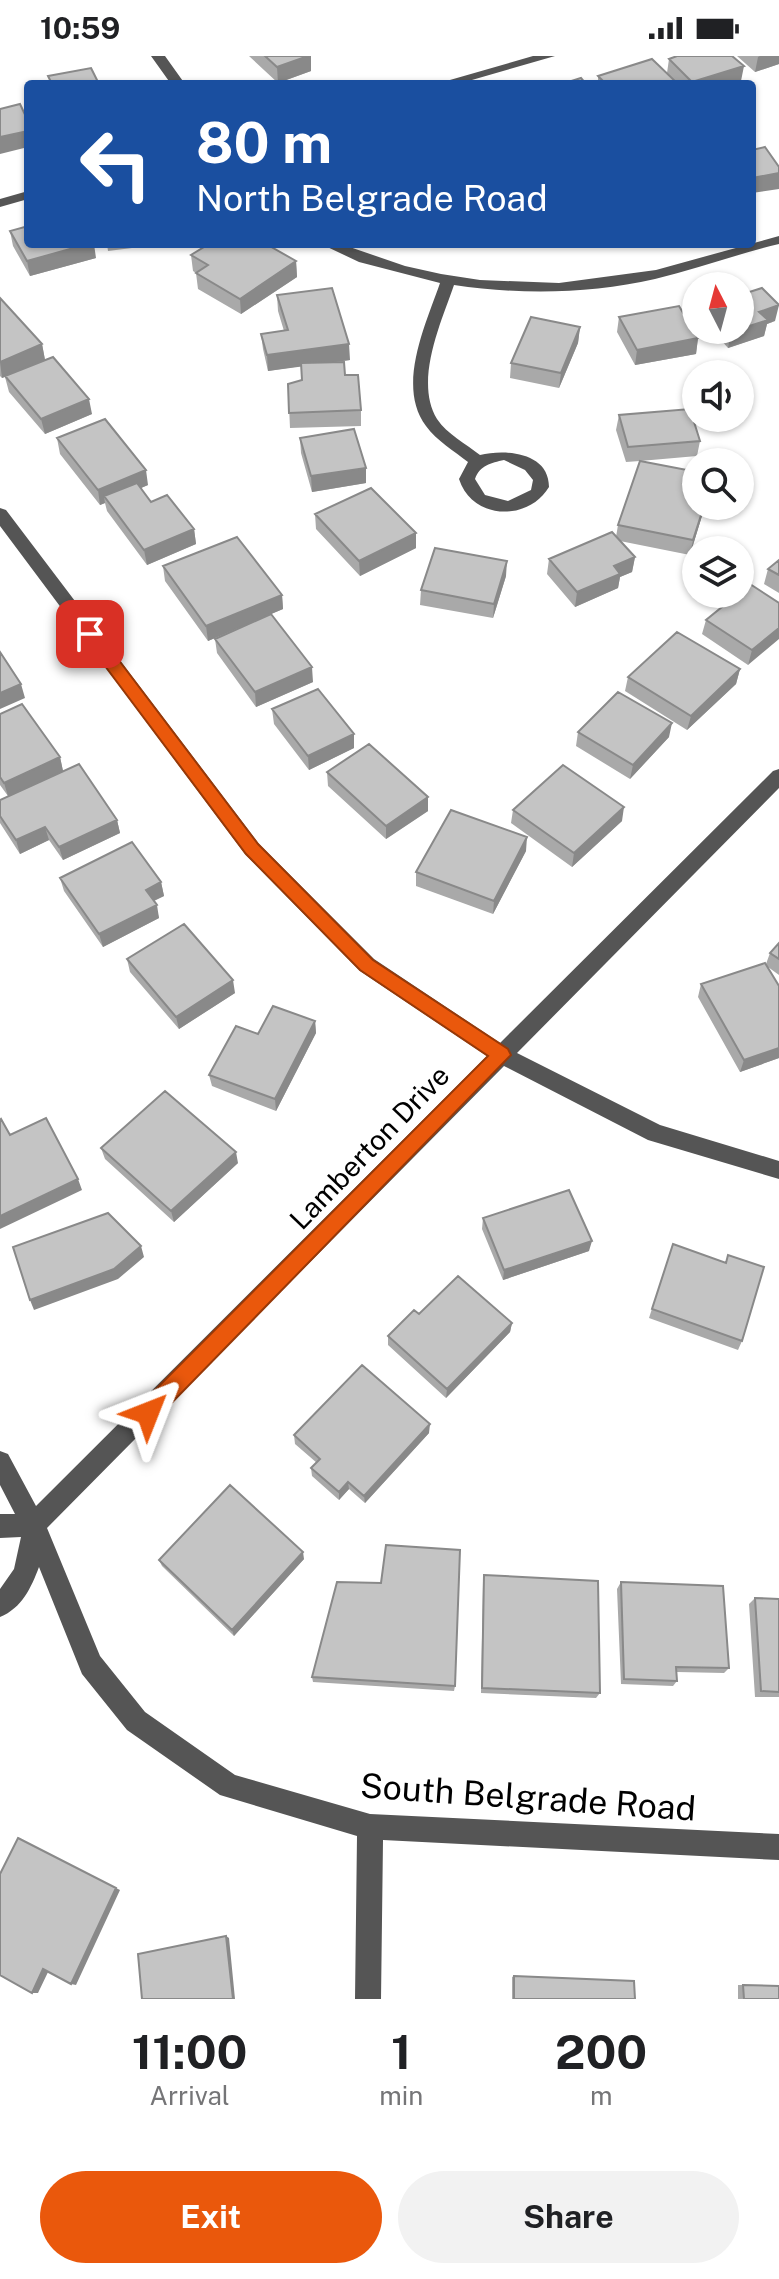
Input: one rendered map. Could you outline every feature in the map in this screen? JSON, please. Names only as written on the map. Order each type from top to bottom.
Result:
[{"type":"street","points":[[158,56],[175,80]]},
{"type":"street","points":[[458,80],[548,56]]},
{"type":"street","points":[[0,203],[24,196]]},
{"type":"street","points":[[756,246],[779,240]]},
{"type":"street","points":[[337,248],[372,263],[449,280],[533,287],[586,286],[641,278],[750,248]]},
{"type":"street","points":[[449,280],[427,348],[420,397],[431,422],[477,461]]},
{"type":"street","points":[[0,514],[252,849],[367,965],[502,1055],[655,1133],[779,1170]]},
{"type":"street","name":"Lamberton Drive","points":[[34,1525],[779,776]]},
{"type":"street","name":"South Belgrade Road","points":[[0,1462],[34,1525],[91,1665],[136,1721],[229,1786],[370,1827],[779,1847]]},
{"type":"street","points":[[0,1526],[34,1525],[30,1564],[10,1597],[0,1605]]},
{"type":"street","points":[[368,1999],[370,1827]]},
{"type":"building","points":[[265,56],[308,56],[277,67]]},
{"type":"building","points":[[677,56],[732,56],[744,66],[690,80],[669,59]]},
{"type":"building","points":[[652,59],[674,80],[602,80],[598,76]]},
{"type":"building","points":[[91,68],[97,80],[50,80],[48,76]]},
{"type":"building","points":[[20,104],[24,112],[24,132],[0,137],[0,109]]},
{"type":"building","points":[[765,147],[779,167],[779,173],[756,177],[756,149]]},
{"type":"building","points":[[24,227],[24,248],[74,248],[27,261],[10,231]]},
{"type":"building","points":[[202,248],[273,248],[296,261],[240,299],[196,273],[208,265],[191,255]]},
{"type":"building","points":[[332,288],[349,344],[267,355],[261,334],[288,330],[277,295]]},
{"type":"building","points":[[762,288],[779,305],[759,312],[768,320],[754,324],[754,291]]},
{"type":"building","points":[[0,298],[42,344],[0,362]]},
{"type":"building","points":[[679,306],[682,311],[682,341],[637,350],[619,317]]},
{"type":"building","points":[[531,317],[580,327],[561,373],[511,363]]},
{"type":"building","points":[[53,357],[89,399],[41,419],[5,376]]},
{"type":"building","points":[[344,362],[345,375],[358,375],[361,410],[289,413],[288,384],[302,380],[301,363]]},
{"type":"building","points":[[682,410],[682,432],[697,432],[700,441],[628,447],[619,415]]},
{"type":"building","points":[[105,419],[146,470],[98,490],[57,438]]},
{"type":"building","points":[[354,429],[366,468],[311,476],[300,438]]},
{"type":"building","points":[[640,461],[682,469],[682,520],[699,520],[694,536],[682,538],[618,525]]},
{"type":"building","points":[[137,483],[151,502],[167,495],[194,529],[144,550],[104,496]]},
{"type":"building","points":[[371,488],[416,533],[359,561],[315,514]]},
{"type":"building","points":[[612,532],[635,557],[614,566],[620,574],[577,592],[549,559]]},
{"type":"building","points":[[237,537],[282,595],[206,626],[163,566]]},
{"type":"building","points":[[435,548],[507,561],[494,604],[421,590]]},
{"type":"building","points":[[779,560],[779,575],[768,569]]},
{"type":"building","points":[[754,587],[779,603],[779,628],[752,650],[706,620],[721,608],[754,608]]},
{"type":"building","points":[[271,614],[312,667],[255,692],[215,639]]},
{"type":"building","points":[[677,632],[740,669],[691,716],[628,677]]},
{"type":"building","points":[[0,652],[21,684],[0,693]]},
{"type":"building","points":[[318,689],[354,734],[308,756],[272,709]]},
{"type":"building","points":[[618,692],[672,723],[633,765],[578,732]]},
{"type":"building","points":[[22,704],[60,757],[4,783],[0,777],[0,714]]},
{"type":"building","points":[[369,744],[428,797],[386,826],[327,772]]},
{"type":"building","points":[[79,764],[117,820],[59,847],[45,827],[16,840],[0,816],[0,800]]},
{"type":"building","points":[[563,765],[624,807],[574,853],[513,810]]},
{"type":"building","points":[[451,810],[527,837],[494,901],[416,872]]},
{"type":"building","points":[[132,842],[161,882],[146,890],[157,905],[99,934],[60,878]]},
{"type":"building","points":[[184,924],[233,980],[176,1017],[127,959]]},
{"type":"building","points":[[779,943],[779,959],[770,953]]},
{"type":"building","points":[[765,963],[779,986],[779,1048],[744,1060],[701,984]]},
{"type":"building","points":[[273,1006],[315,1021],[275,1099],[209,1075],[236,1026],[258,1034]]},
{"type":"building","points":[[165,1091],[236,1152],[171,1211],[101,1148]]},
{"type":"building","points":[[46,1118],[78,1179],[0,1216],[0,1120],[10,1135]]},
{"type":"building","points":[[569,1190],[592,1241],[504,1270],[483,1218]]},
{"type":"building","points":[[108,1213],[141,1246],[114,1269],[30,1300],[13,1247]]},
{"type":"building","points":[[673,1244],[726,1263],[728,1255],[764,1267],[742,1341],[652,1309]]},
{"type":"building","points":[[458,1276],[512,1323],[447,1389],[388,1336],[414,1310],[419,1314]]},
{"type":"building","points":[[362,1365],[430,1424],[364,1496],[348,1482],[339,1492],[311,1468],[320,1459],[294,1435]]},
{"type":"building","points":[[230,1485],[303,1552],[232,1630],[159,1560]]},
{"type":"building","points":[[386,1545],[460,1550],[455,1686],[312,1677],[337,1582],[381,1583]]},
{"type":"building","points":[[484,1575],[598,1581],[600,1693],[482,1688]]},
{"type":"building","points":[[621,1582],[723,1586],[729,1668],[676,1667],[677,1681],[624,1679]]},
{"type":"building","points":[[755,1598],[779,1599],[779,1692],[761,1691]]},
{"type":"building","points":[[18,1838],[116,1888],[71,1984],[43,1969],[32,1993],[0,1975],[0,1874]]},
{"type":"building","points":[[226,1936],[233,1999],[142,1999],[138,1954]]},
{"type":"building","points":[[514,1976],[634,1981],[635,1999],[514,1999]]},
{"type":"building","points":[[743,1985],[779,1986],[779,1999],[744,1999]]},
{"type":"route","points":[[90,634],[252,849],[367,965],[502,1055],[148,1413]]}]
